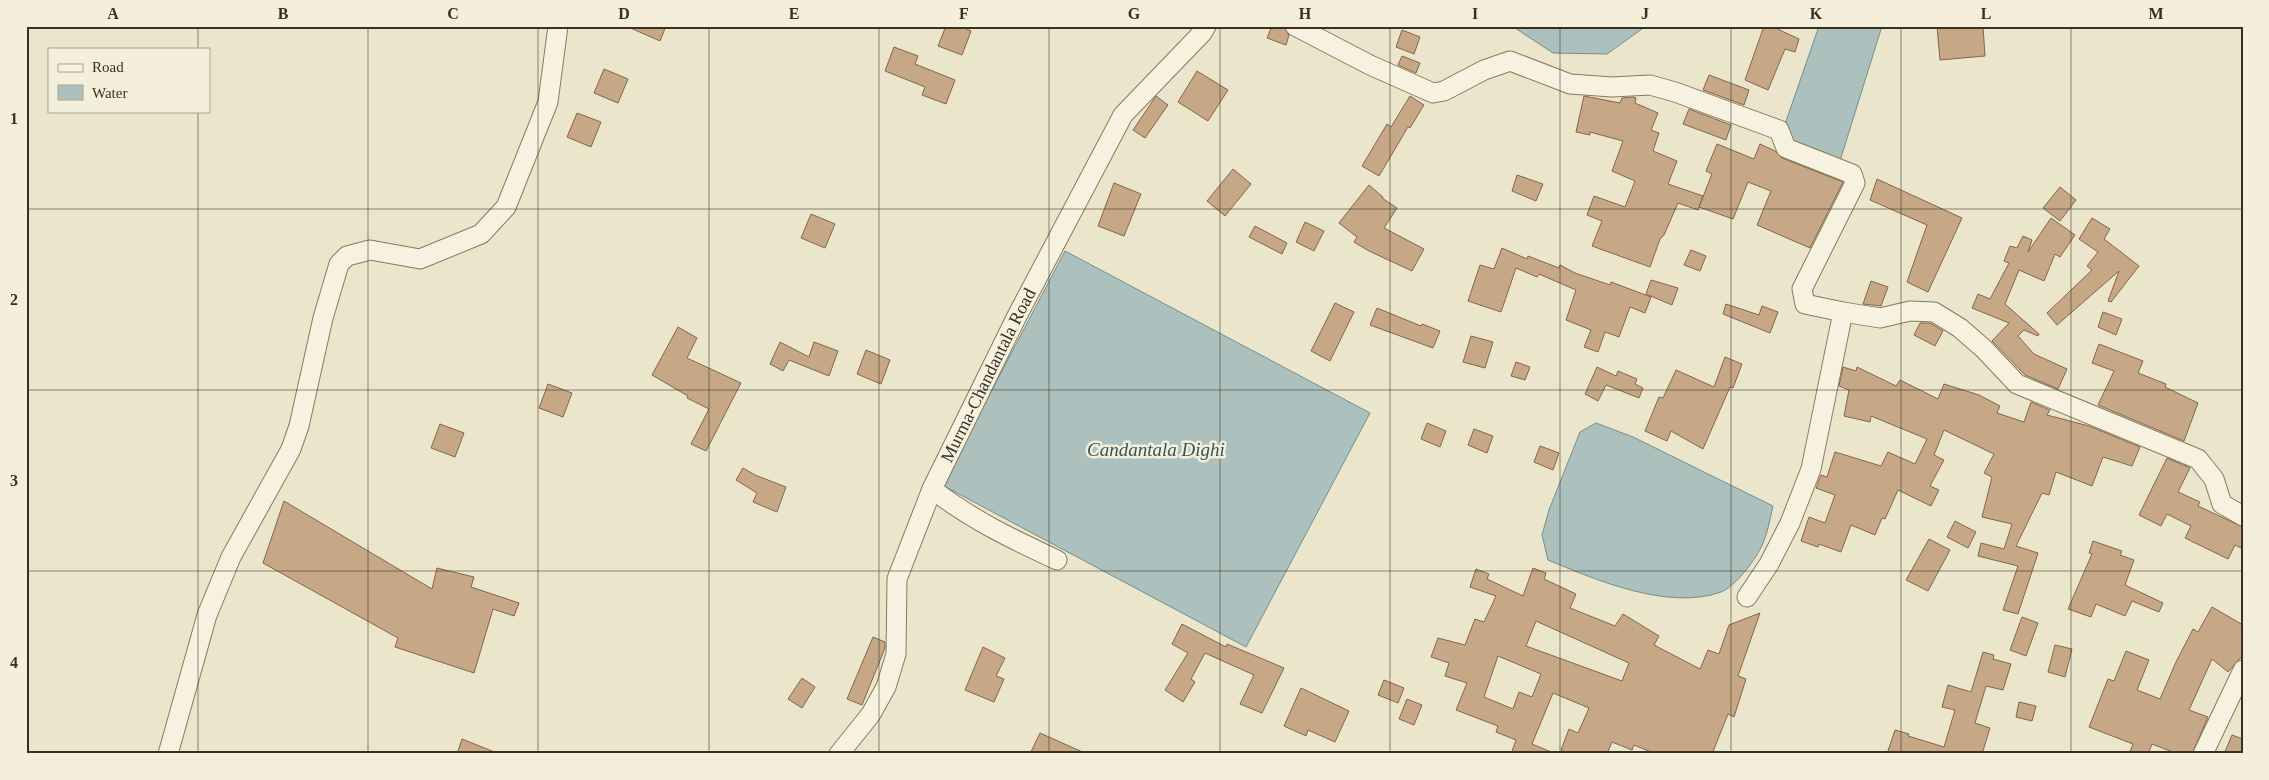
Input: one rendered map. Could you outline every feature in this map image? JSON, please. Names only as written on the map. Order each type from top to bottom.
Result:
[{"type":"street","points":[[168,754],[207,615],[232,557],[291,449],[299,426],[323,318],[339,264],[347,256],[370,250],[420,259],[481,234],[506,207],[548,102],[558,26]]},
{"type":"street","name":"Murma-Chandantala Road","points":[[839,754],[871,714],[886,687],[896,654],[897,579],[932,489],[1017,316],[1123,115],[1202,33],[1206,26]]},
{"type":"street","points":[[1295,26],[1370,65],[1433,93],[1444,92],[1484,70],[1510,62],[1570,84],[1612,87],[1650,86],[1675,92],[1779,130],[1786,148],[1852,174],[1855,183],[1802,289],[1805,304],[1880,318],[1910,310],[1934,312],[1960,328],[2017,384],[2198,458],[2214,479],[2222,504],[2243,516]]},
{"type":"street","points":[[1747,597],[1769,564],[1790,523],[1811,469],[1842,312]]},
{"type":"street","points":[[932,489],[959,510],[995,532],[1058,560]]},
{"type":"street","points":[[2203,754],[2243,670]]},
{"type":"water","points":[[1512,26],[1646,26],[1607,54],[1553,53]]},
{"type":"water","points":[[1819,26],[1882,26],[1839,164],[1790,143],[1784,127]]},
{"type":"water","name":"Candantala Dighi","points":[[1065,251],[1370,413],[1246,647],[942,485]]},
{"type":"water","points":[[1596,423],[1633,437],[1773,506],[1760,549],[1745,571],[1727,589],[1701,597],[1679,598],[1656,595],[1610,584],[1548,560],[1542,535],[1549,510],[1580,432]]},
{"type":"building","points":[[626,26],[666,26],[660,41]]},
{"type":"building","points":[[946,26],[960,26],[971,31],[962,55],[938,46]]},
{"type":"building","points":[[1272,26],[1284,26],[1289,35],[1286,45],[1267,38]]},
{"type":"building","points":[[1764,26],[1771,26],[1799,39],[1795,52],[1785,49],[1768,90],[1745,80]]},
{"type":"building","points":[[1937,26],[1983,26],[1985,56],[1940,60]]},
{"type":"building","points":[[1402,30],[1420,37],[1414,54],[1396,47]]},
{"type":"building","points":[[894,47],[918,56],[915,64],[955,80],[946,104],[922,95],[925,87],[885,71]]},
{"type":"building","points":[[1402,56],[1420,63],[1416,73],[1398,65]]},
{"type":"building","points":[[604,69],[628,79],[618,103],[594,93]]},
{"type":"building","points":[[1197,71],[1228,90],[1208,121],[1178,102]]},
{"type":"building","points":[[1709,75],[1749,90],[1744,105],[1703,90]]},
{"type":"building","points":[[1156,96],[1168,105],[1145,138],[1133,130]]},
{"type":"building","points":[[1410,96],[1424,105],[1410,128],[1408,127],[1379,176],[1362,166],[1387,124],[1391,127]]},
{"type":"building","points":[[1584,96],[1620,103],[1622,98],[1633,97],[1636,98],[1635,103],[1658,113],[1651,130],[1659,133],[1653,151],[1677,161],[1668,184],[1703,196],[1698,210],[1678,203],[1664,235],[1660,239],[1650,267],[1592,246],[1602,221],[1587,215],[1594,196],[1625,207],[1635,181],[1612,171],[1623,141],[1590,132],[1590,135],[1576,132]]},
{"type":"building","points":[[1689,109],[1731,125],[1726,140],[1683,124]]},
{"type":"building","points":[[577,113],[601,122],[591,147],[567,137]]},
{"type":"building","points":[[1717,144],[1754,159],[1760,144],[1775,151],[1782,158],[1843,182],[1810,248],[1757,225],[1771,191],[1748,182],[1733,219],[1699,207],[1712,174],[1706,171]]},
{"type":"building","points":[[1233,169],[1251,184],[1225,216],[1207,201]]},
{"type":"building","points":[[1517,175],[1543,184],[1536,201],[1512,191]]},
{"type":"building","points":[[1877,179],[1962,218],[1928,292],[1907,282],[1927,225],[1870,200]]},
{"type":"building","points":[[1114,183],[1141,194],[1124,236],[1098,226]]},
{"type":"building","points":[[1369,185],[1382,198],[1397,208],[1384,228],[1424,249],[1412,271],[1354,242],[1357,237],[1339,223]]},
{"type":"building","points":[[2060,187],[2076,200],[2060,221],[2043,208]]},
{"type":"building","points":[[811,214],[835,224],[825,248],[801,238]]},
{"type":"building","points":[[2051,218],[2075,235],[2060,257],[2055,254],[2044,281],[2019,270],[2005,304],[2039,334],[2038,336],[2024,330],[2018,336],[2034,354],[2067,369],[2058,389],[2025,375],[1992,341],[2009,323],[1972,308],[1978,294],[1990,299],[2009,263],[2004,261],[2010,246],[2017,248],[2023,236],[2032,240],[2028,252]]},
{"type":"building","points":[[2092,218],[2110,229],[2104,239],[2139,266],[2111,302],[2108,301],[2119,271],[2057,325],[2047,313],[2092,270],[2087,266],[2098,252],[2079,239]]},
{"type":"building","points":[[1305,222],[1324,231],[1314,251],[1296,242]]},
{"type":"building","points":[[1255,226],[1287,243],[1282,254],[1249,237]]},
{"type":"building","points":[[1502,248],[1527,259],[1528,256],[1559,268],[1560,265],[1575,273],[1610,285],[1611,282],[1651,297],[1645,313],[1630,307],[1619,337],[1605,332],[1598,352],[1584,347],[1591,330],[1566,320],[1576,290],[1539,274],[1537,277],[1516,268],[1501,312],[1468,301],[1480,265],[1494,269]]},
{"type":"building","points":[[1691,250],[1706,256],[1700,271],[1684,265]]},
{"type":"building","points":[[1651,280],[1678,288],[1672,305],[1646,294]]},
{"type":"building","points":[[1871,281],[1888,287],[1881,306],[1863,304]]},
{"type":"building","points":[[1335,303],[1354,312],[1330,361],[1311,351]]},
{"type":"building","points":[[1726,304],[1759,315],[1762,306],[1778,312],[1770,333],[1723,314]]},
{"type":"building","points":[[1377,308],[1421,326],[1422,324],[1440,331],[1433,348],[1370,325]]},
{"type":"building","points":[[2103,312],[2122,319],[2116,335],[2098,327]]},
{"type":"building","points":[[1920,323],[1930,323],[1943,331],[1935,346],[1914,335]]},
{"type":"building","points":[[678,327],[697,338],[687,358],[741,383],[706,451],[691,444],[709,409],[687,398],[688,396],[652,375]]},
{"type":"building","points":[[1471,336],[1493,342],[1485,368],[1463,362]]},
{"type":"building","points":[[780,342],[809,357],[814,342],[838,351],[829,376],[789,360],[783,371],[770,364]]},
{"type":"building","points":[[2099,344],[2143,361],[2138,373],[2166,384],[2165,387],[2198,403],[2184,441],[2098,405],[2114,371],[2092,363]]},
{"type":"building","points":[[866,350],[890,360],[881,384],[857,374]]},
{"type":"building","points":[[1725,357],[1742,364],[1733,388],[1730,387],[1703,449],[1671,431],[1667,441],[1645,431],[1659,397],[1663,398],[1676,370],[1714,387]]},
{"type":"building","points":[[1516,362],[1530,367],[1525,380],[1511,376]]},
{"type":"building","points":[[1597,367],[1616,376],[1618,371],[1637,379],[1635,384],[1643,388],[1639,398],[1606,385],[1598,401],[1585,394]]},
{"type":"building","points":[[1843,367],[1856,371],[1857,367],[1896,386],[1900,380],[1938,399],[1944,384],[1979,395],[2000,406],[1997,413],[2024,422],[2031,402],[2050,410],[2047,415],[2089,426],[2140,447],[2132,466],[2103,457],[2092,486],[2056,472],[2049,495],[2042,493],[2016,546],[2038,553],[2018,614],[2003,610],[2018,566],[1978,556],[1981,543],[2004,549],[2012,524],[1982,517],[1992,477],[1984,473],[1994,454],[1944,430],[1934,455],[1944,460],[1930,486],[1939,490],[1931,506],[1898,490],[1885,519],[1882,518],[1875,535],[1851,525],[1841,552],[1819,544],[1818,547],[1801,541],[1809,517],[1825,523],[1835,495],[1816,488],[1821,475],[1827,477],[1835,452],[1881,466],[1888,452],[1915,464],[1927,439],[1871,416],[1870,422],[1844,416],[1849,390],[1839,386]]},
{"type":"building","points":[[548,384],[572,393],[563,417],[539,408]]},
{"type":"building","points":[[1427,423],[1446,431],[1440,447],[1421,439]]},
{"type":"building","points":[[440,424],[464,433],[455,457],[431,448]]},
{"type":"building","points":[[1474,429],[1493,436],[1487,453],[1468,445]]},
{"type":"building","points":[[1540,446],[1559,453],[1553,470],[1534,462]]},
{"type":"building","points":[[2167,458],[2190,468],[2178,492],[2200,502],[2198,506],[2243,527],[2243,549],[2235,545],[2228,559],[2185,538],[2191,526],[2167,514],[2161,526],[2139,515]]},
{"type":"building","points":[[743,468],[755,475],[786,487],[777,512],[753,502],[757,493],[736,480]]},
{"type":"building","points":[[284,501],[432,589],[437,568],[474,577],[471,587],[519,603],[514,616],[493,609],[474,673],[395,647],[398,638],[263,563]]},
{"type":"building","points":[[1955,521],[1976,532],[1968,548],[1947,537]]},
{"type":"building","points":[[1929,539],[1950,550],[1928,591],[1906,580]]},
{"type":"building","points":[[2093,541],[2122,551],[2120,555],[2134,560],[2125,585],[2163,603],[2159,612],[2132,601],[2125,616],[2096,604],[2091,617],[2068,609],[2092,554],[2089,553]]},
{"type":"building","points":[[1533,568],[1546,573],[1544,579],[1576,594],[1570,608],[1615,626],[1623,614],[1659,636],[1654,645],[1700,669],[1708,650],[1719,654],[1729,625],[1760,613],[1738,676],[1746,679],[1734,717],[1728,714],[1712,754],[1656,754],[1634,745],[1632,750],[1612,742],[1607,754],[1571,754],[1561,750],[1569,729],[1578,733],[1589,708],[1553,693],[1532,744],[1556,754],[1511,754],[1516,740],[1496,732],[1498,726],[1456,710],[1467,683],[1445,676],[1449,663],[1431,657],[1438,638],[1465,645],[1475,619],[1484,622],[1496,596],[1470,587],[1476,569],[1489,574],[1487,579],[1523,596]],"holes":[[[1536,621],[1629,663],[1622,681],[1526,646]],[[1498,656],[1541,674],[1532,697],[1519,692],[1513,709],[1484,697]]]},
{"type":"building","points":[[2212,607],[2243,625],[2243,655],[2228,672],[2212,659],[2189,710],[2208,717],[2192,754],[2178,754],[2152,744],[2148,754],[2129,754],[2133,744],[2089,727],[2108,679],[2114,681],[2126,651],[2149,660],[2137,690],[2160,699],[2193,629],[2198,632]]},
{"type":"building","points":[[2022,617],[2038,623],[2026,656],[2010,650]]},
{"type":"building","points":[[1182,624],[1226,647],[1227,644],[1284,668],[1262,713],[1240,704],[1254,675],[1205,653],[1191,679],[1195,682],[1183,702],[1165,690],[1188,653],[1172,644]]},
{"type":"building","points":[[873,637],[885,642],[885,648],[862,705],[847,699]]},
{"type":"building","points":[[2055,645],[2072,649],[2065,677],[2048,672]]},
{"type":"building","points":[[983,647],[1005,658],[996,676],[1004,679],[994,702],[965,690]]},
{"type":"building","points":[[1983,652],[1994,655],[1993,659],[2011,664],[2003,690],[1986,686],[1975,723],[1990,728],[1982,754],[1897,754],[1888,751],[1895,730],[1944,747],[1955,710],[1942,707],[1948,685],[1971,692]]},
{"type":"building","points":[[802,678],[815,687],[802,708],[788,699]]},
{"type":"building","points":[[1384,680],[1404,688],[1398,703],[1378,695]]},
{"type":"building","points":[[1301,688],[1349,711],[1335,742],[1308,730],[1306,736],[1284,726]]},
{"type":"building","points":[[1407,699],[1422,705],[1414,725],[1399,719]]},
{"type":"building","points":[[2019,702],[2036,706],[2032,721],[2016,717]]},
{"type":"building","points":[[1040,733],[1087,754],[1030,754]]},
{"type":"building","points":[[2232,735],[2243,739],[2243,754],[2224,754]]},
{"type":"building","points":[[462,739],[497,753],[457,754]]}]
